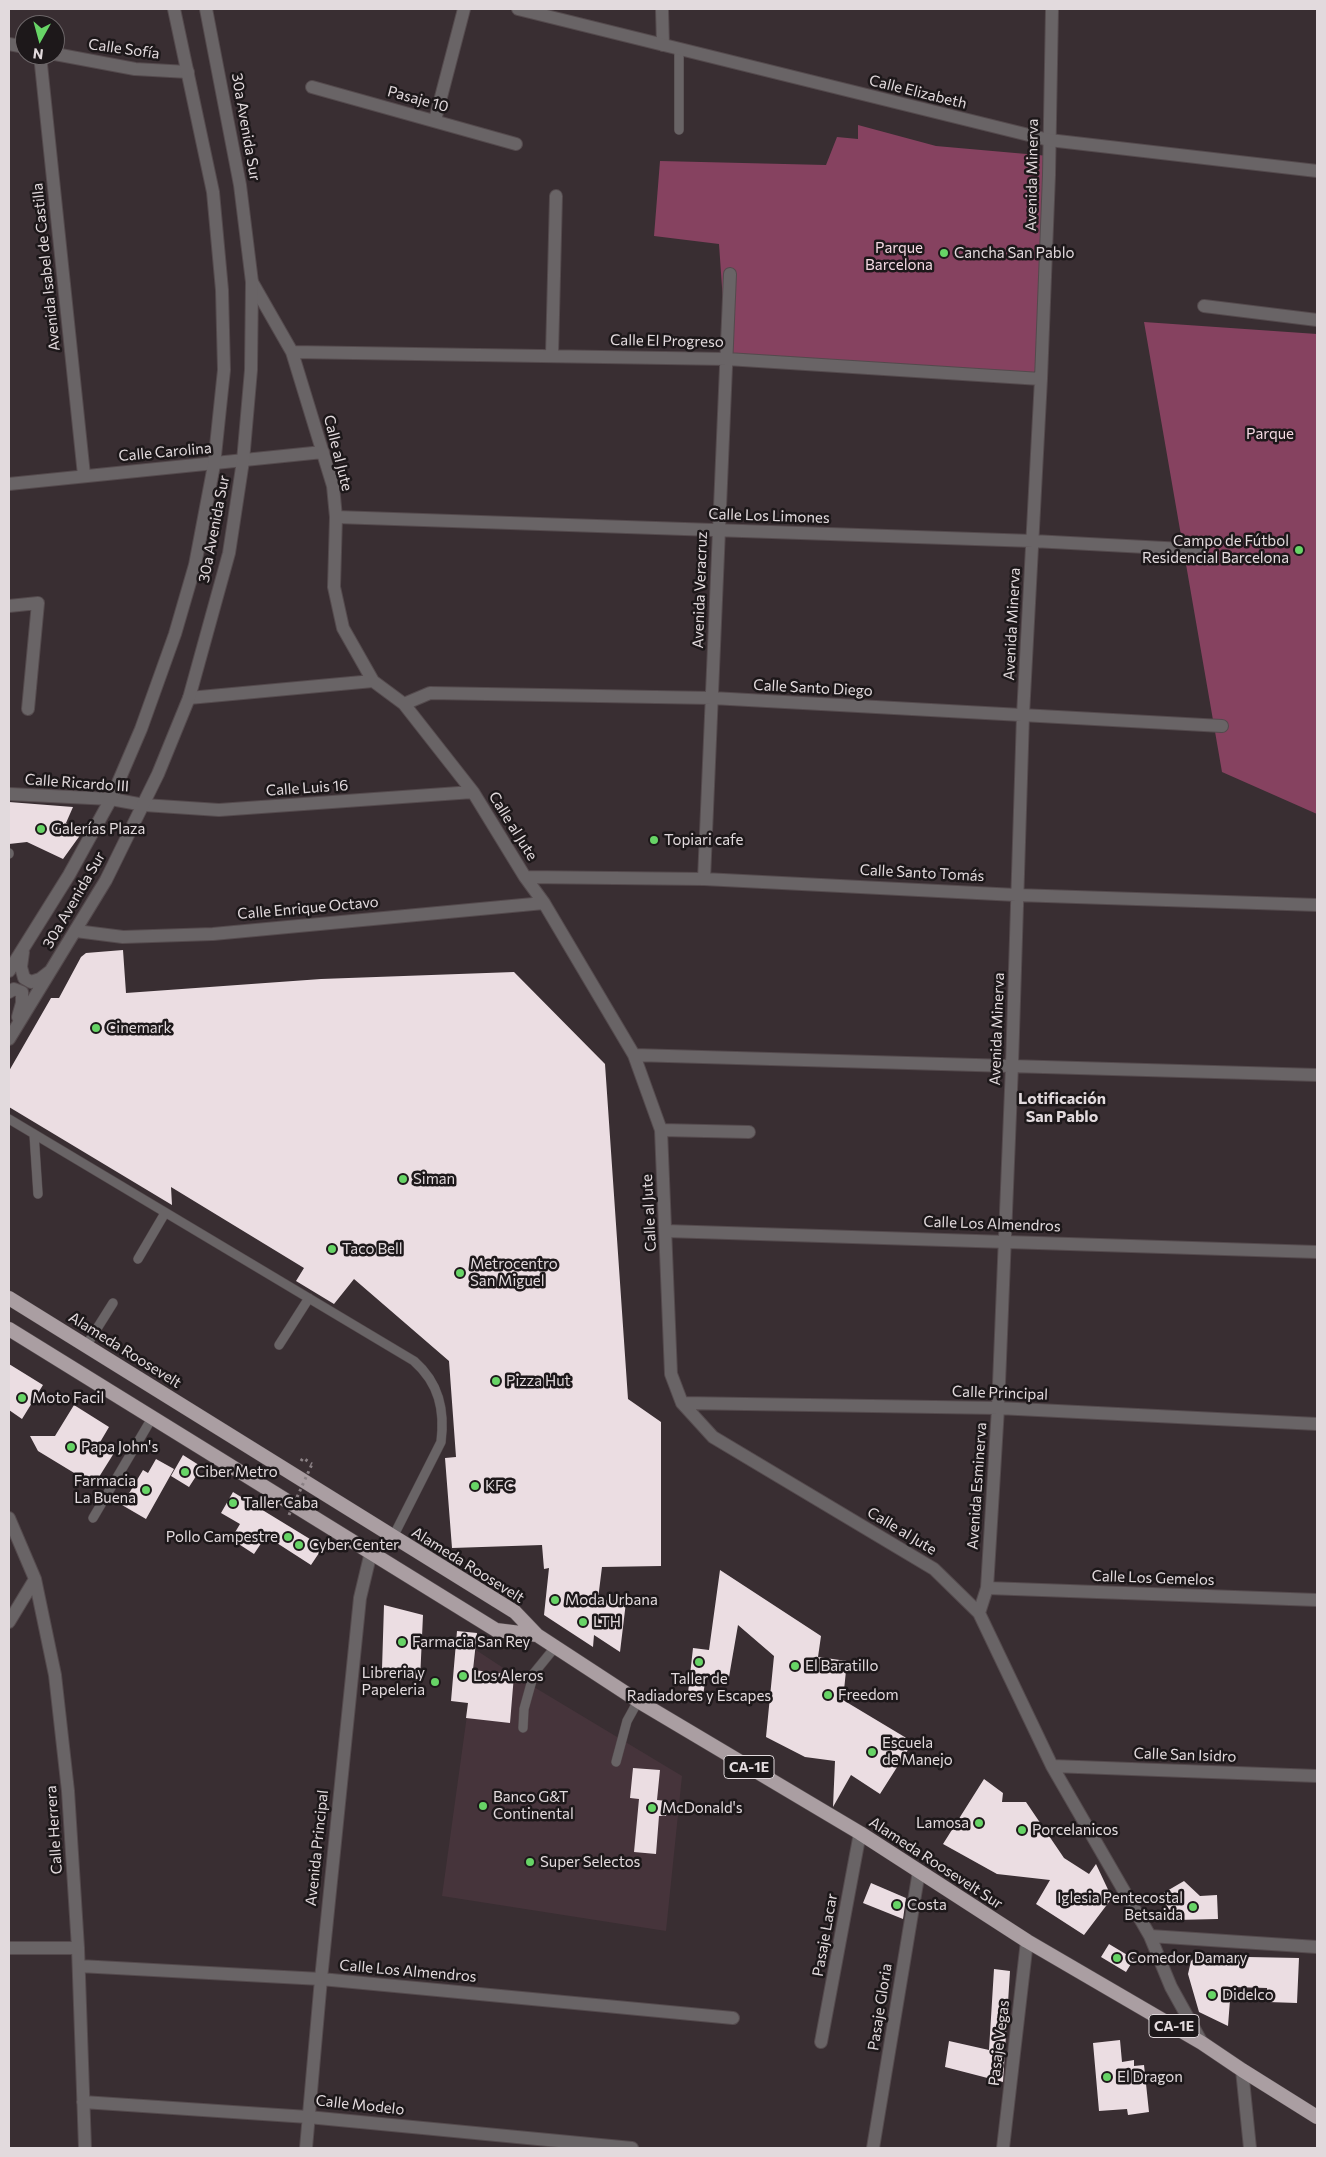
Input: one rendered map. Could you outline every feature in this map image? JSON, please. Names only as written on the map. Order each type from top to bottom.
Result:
[{"type":"highway","name":"Alameda Roosevelt","points":[[9,1298],[515,1612],[537,1635]]},
{"type":"highway","name":"CA-1E","points":[[9,1329],[496,1630],[537,1635]]},
{"type":"highway","name":"Alameda Roosevelt Sur","points":[[537,1635],[638,1701],[860,1833],[1027,1942],[1202,2043],[1317,2117]]},
{"type":"street","name":"30a Avenida Sur","points":[[9,971],[68,875],[111,798],[142,729],[175,634],[195,565],[214,464],[224,370],[222,290],[213,192],[174,9]]},
{"type":"street","name":"30a Avenida Sur","points":[[11,1035],[106,880],[144,805],[189,698],[229,553],[243,460],[251,370],[252,282],[240,185],[206,9]]},
{"type":"street","points":[[435,120],[464,9]]},
{"type":"street","name":"Calle Elizabeth","points":[[518,9],[1049,140],[1317,171]]},
{"type":"street","points":[[662,9],[663,45]]},
{"type":"street","name":"Avenida Minerva","points":[[1005,1241],[1023,715],[1041,379],[1052,9]]},
{"type":"street","name":"Calle Sofía","points":[[65,56],[134,69],[188,72]]},
{"type":"street","name":"Avenida Isabel de Castilla","points":[[41,65],[84,475]]},
{"type":"street","name":"Pasaje 10","points":[[312,87],[516,144]]},
{"type":"street","points":[[552,355],[556,196]]},
{"type":"street","name":"Avenida Veracruz","points":[[704,879],[730,274]]},
{"type":"street","name":"Calle al Jute","points":[[252,282],[292,352],[332,486],[336,517],[334,587],[343,628],[373,681],[404,704],[473,792],[525,877],[544,903],[634,1055],[661,1130],[671,1374],[682,1403],[713,1437],[934,1569],[979,1613],[1052,1766],[1150,1936],[1171,1987],[1202,2043]]},
{"type":"street","points":[[1204,306],[1317,320]]},
{"type":"street","name":"Calle El Progreso","points":[[292,352],[727,358],[1041,379]]},
{"type":"street","name":"Calle Carolina","points":[[9,484],[323,452]]},
{"type":"street","name":"Calle Los Limones","points":[[336,517],[1033,541],[1202,550]]},
{"type":"street","points":[[9,606],[38,603],[28,709]]},
{"type":"street","points":[[189,698],[373,681]]},
{"type":"street","name":"Calle Santo Diego","points":[[404,704],[430,693],[712,698],[1222,726]]},
{"type":"street","name":"Calle Luis 16","points":[[144,805],[219,810],[473,792]]},
{"type":"street","name":"Calle Ricardo III","points":[[9,794],[111,798],[144,805]]},
{"type":"street","name":"Calle Santo Tomás","points":[[525,877],[704,879],[1016,894],[1317,905]]},
{"type":"street","name":"Calle Enrique Octavo","points":[[76,931],[123,937],[212,934],[544,903]]},
{"type":"street","points":[[23,950],[21,967],[24,978],[31,982],[40,980],[51,971]]},
{"type":"street","points":[[9,992],[14,990],[22,992],[22,1003],[11,1035]]},
{"type":"street","points":[[634,1055],[1317,1075]]},
{"type":"street","points":[[661,1130],[748,1132]]},
{"type":"street","name":"Calle Los Almendros","points":[[666,1231],[1317,1252]]},
{"type":"street","name":"Avenida Esminerva","points":[[979,1613],[987,1588],[998,1408],[1005,1241]]},
{"type":"street","name":"Calle Principal","points":[[682,1403],[998,1408],[1317,1424]]},
{"type":"street","name":"Calle Herrera","points":[[9,1518],[35,1579],[57,1694],[68,1791],[78,1948],[85,2148]]},
{"type":"street","name":"Avenida Principal","points":[[306,2148],[321,1979],[360,1598],[371,1552]]},
{"type":"street","points":[[9,1622],[35,1579]]},
{"type":"street","name":"Calle Los Gemelos","points":[[987,1588],[1317,1600]]},
{"type":"street","name":"Calle San Isidro","points":[[1052,1766],[1317,1776]]},
{"type":"street","name":"Pasaje Lacar","points":[[821,2042],[860,1833]]},
{"type":"street","name":"Pasaje Gloria","points":[[873,2148],[919,1871]]},
{"type":"street","points":[[1150,1936],[1317,1947]]},
{"type":"street","name":"Pasaje Vegas","points":[[1003,2148],[1027,1942]]},
{"type":"street","points":[[9,1948],[78,1948]]},
{"type":"street","name":"Calle Los Almendros","points":[[79,1966],[321,1979],[733,2018]]},
{"type":"street","points":[[1242,2070],[1250,2148]]},
{"type":"street","name":"Calle Modelo","points":[[83,2102],[308,2117],[533,2143],[632,2148]]},
{"type":"lane","points":[[678,130],[679,50]]},
{"type":"lane","points":[[9,1119],[414,1361],[427,1372],[439,1396],[442,1429],[441,1442],[393,1537]]},
{"type":"lane","points":[[34,1134],[38,1194]]},
{"type":"lane","points":[[138,1258],[165,1213]]},
{"type":"lane","points":[[279,1345],[309,1298]]},
{"type":"lane","points":[[86,1346],[112,1303]]},
{"type":"lane","points":[[93,1518],[152,1418]]},
{"type":"lane","points":[[523,1728],[524,1709],[534,1673],[556,1646]]},
{"type":"lane","points":[[616,1762],[627,1721],[638,1701]]},
{"type":"path","points":[[289,1515],[312,1464],[303,1458]]},
{"type":"shaded area","points":[[476,1650],[682,1776],[666,1931],[442,1896]]},
{"type":"green space","name":"Parque Barcelona","points":[[858,125],[936,146],[1049,156],[1041,379],[727,359],[719,244],[654,236],[660,161],[826,165],[837,137],[858,139]]},
{"type":"green space","name":"Parque","points":[[1144,322],[1317,334],[1317,814],[1222,772]]},
{"type":"building","name":"Galerías Plaza","points":[[9,802],[73,807],[66,823],[81,834],[63,859],[27,842],[9,844]]},
{"type":"building","name":"Metrocentro San Miguel","points":[[123,950],[126,993],[321,979],[514,972],[605,1064],[628,1399],[661,1422],[661,1566],[602,1567],[598,1599],[626,1602],[620,1652],[594,1635],[593,1647],[544,1615],[549,1568],[544,1569],[542,1545],[452,1548],[445,1458],[456,1457],[449,1361],[354,1279],[334,1304],[296,1281],[304,1268],[171,1187],[172,1205],[9,1107],[9,1071],[51,998],[59,998],[81,957],[86,953]]},
{"type":"building","name":"Moto Facil","points":[[9,1364],[43,1385],[22,1419],[9,1410]]},
{"type":"building","name":"Papa John's","points":[[74,1405],[109,1427],[99,1444],[114,1453],[94,1485],[38,1451],[30,1436],[55,1436]]},
{"type":"building","name":"Ciber Metro","points":[[183,1455],[202,1467],[189,1487],[171,1476]]},
{"type":"building","name":"Farmacia La Buena","points":[[156,1459],[174,1469],[146,1519],[122,1505],[143,1470],[148,1473]]},
{"type":"building","points":[[233,1492],[323,1547],[311,1565],[266,1536],[254,1554],[231,1539],[240,1524],[221,1513]]},
{"type":"building","points":[[720,1570],[821,1636],[818,1657],[847,1661],[843,1700],[913,1742],[880,1794],[851,1775],[833,1807],[835,1761],[805,1757],[766,1737],[774,1656],[738,1625],[729,1677],[706,1675],[703,1696],[688,1693],[693,1648],[709,1650]]},
{"type":"building","name":"Farmacia San Rey","points":[[384,1605],[423,1615],[420,1680],[382,1669]]},
{"type":"building","points":[[457,1631],[477,1633],[473,1670],[514,1675],[510,1723],[466,1718],[468,1703],[451,1701]]},
{"type":"building","name":"McDonald's","points":[[633,1768],[660,1770],[657,1800],[668,1801],[666,1816],[659,1816],[656,1854],[634,1852],[639,1799],[630,1798]]},
{"type":"building","points":[[984,1779],[1003,1793],[1002,1802],[1026,1802],[1064,1858],[1089,1874],[1096,1864],[1112,1898],[1084,1935],[1036,1904],[1050,1880],[997,1874],[943,1844]]},
{"type":"building","name":"Iglesia Pentecostal Betsaida","points":[[1184,1881],[1200,1896],[1217,1895],[1218,1919],[1176,1920],[1160,1895]]},
{"type":"building","points":[[871,1883],[906,1898],[903,1919],[863,1903]]},
{"type":"building","name":"Comedor Damary","points":[[1109,1944],[1134,1959],[1126,1972],[1101,1957]]},
{"type":"building","name":"Didelco","points":[[1197,1956],[1299,1958],[1297,2003],[1268,2002],[1267,1988],[1231,1987],[1228,2026],[1199,2012],[1188,1974],[1191,1961]]},
{"type":"building","points":[[994,1969],[1010,1971],[1003,2082],[945,2067],[949,2041],[989,2050]]},
{"type":"building","points":[[1120,2040],[1122,2062],[1134,2060],[1134,2066],[1144,2065],[1149,2112],[1128,2115],[1127,2109],[1099,2111],[1093,2043]]},
{"type":"place","name":"Cancha San Pablo","points":[[944,253]]},
{"type":"place","name":"Campo de Fútbol Residencial Barcelona","points":[[1299,550]]},
{"type":"place","name":"Galerías Plaza","points":[[41,829]]},
{"type":"place","name":"Topiari cafe","points":[[654,840]]},
{"type":"place","name":"Cinemark","points":[[96,1028]]},
{"type":"place","name":"Siman","points":[[403,1179]]},
{"type":"place","name":"Taco Bell","points":[[332,1249]]},
{"type":"place","name":"Metrocentro San Miguel","points":[[460,1273]]},
{"type":"place","name":"Pizza Hut","points":[[496,1381]]},
{"type":"place","name":"Moto Facil","points":[[22,1398]]},
{"type":"place","name":"Papa John's","points":[[71,1447]]},
{"type":"place","name":"Ciber Metro","points":[[185,1472]]},
{"type":"place","name":"KFC","points":[[475,1486]]},
{"type":"place","name":"Farmacia La Buena","points":[[146,1490]]},
{"type":"place","name":"Taller Caba","points":[[233,1503]]},
{"type":"place","name":"Pollo Campestre","points":[[288,1537]]},
{"type":"place","name":"Cyber Center","points":[[299,1545]]},
{"type":"place","name":"Moda Urbana","points":[[555,1600]]},
{"type":"place","name":"LTH","points":[[583,1622]]},
{"type":"place","name":"Farmacia San Rey","points":[[402,1642]]},
{"type":"place","name":"Taller de Radiadores y Escapes","points":[[699,1662]]},
{"type":"place","name":"El Baratillo","points":[[795,1666]]},
{"type":"place","name":"Los Aleros","points":[[463,1676]]},
{"type":"place","name":"Libreria y Papeleria","points":[[435,1682]]},
{"type":"place","name":"Freedom","points":[[828,1695]]},
{"type":"place","name":"Escuela de Manejo","points":[[872,1752]]},
{"type":"place","name":"Banco G&T Continental","points":[[483,1806]]},
{"type":"place","name":"McDonald's","points":[[652,1808]]},
{"type":"place","name":"Lamosa","points":[[979,1823]]},
{"type":"place","name":"Porcelanicos","points":[[1022,1830]]},
{"type":"place","name":"Super Selectos","points":[[530,1862]]},
{"type":"place","name":"Costa","points":[[897,1905]]},
{"type":"place","name":"Iglesia Pentecostal Betsaida","points":[[1193,1907]]},
{"type":"place","name":"Comedor Damary","points":[[1117,1958]]},
{"type":"place","name":"Didelco","points":[[1212,1995]]},
{"type":"place","name":"El Dragon","points":[[1107,2077]]},
{"type":"district","name":"Lotificación San Pablo","points":[[1062,1108]]}]
